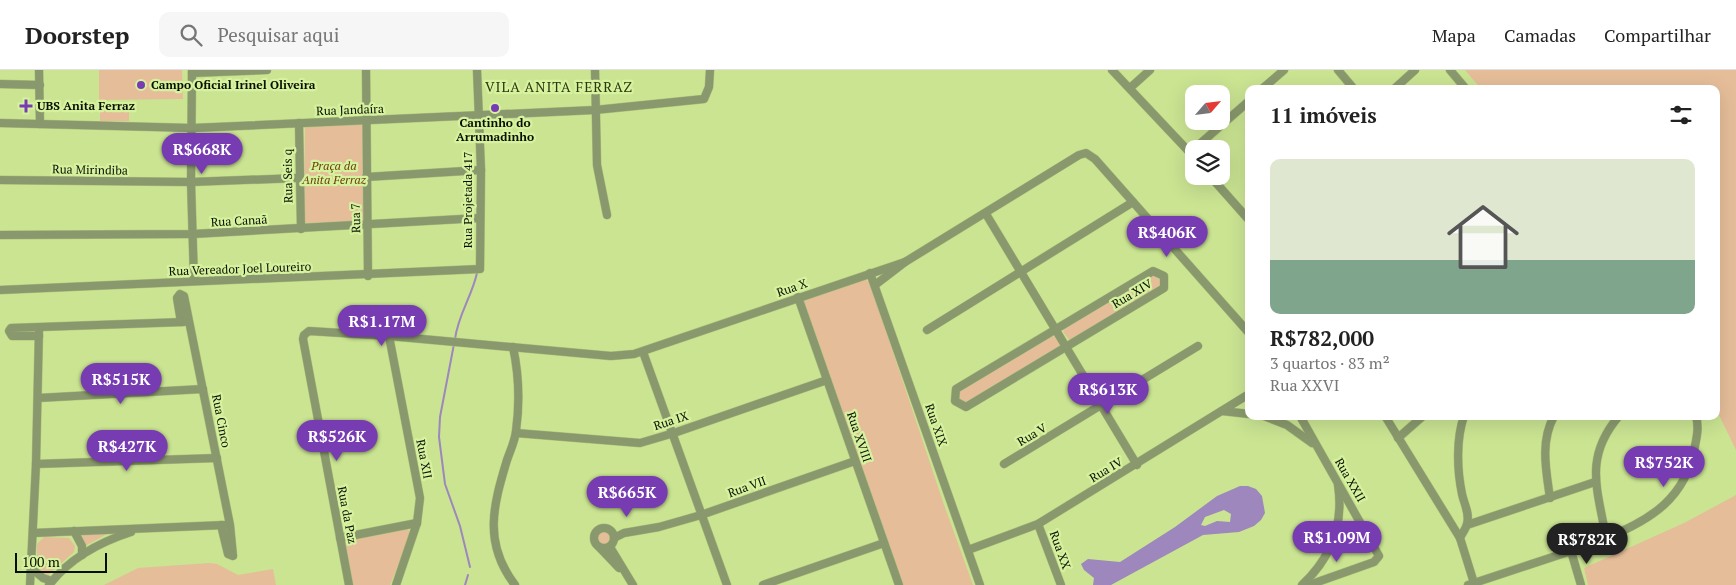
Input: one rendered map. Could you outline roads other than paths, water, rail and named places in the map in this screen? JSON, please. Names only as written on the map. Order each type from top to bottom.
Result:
[{"type":"street","points":[[39,70],[40,124]]},
{"type":"street","points":[[194,281],[191,182],[192,71],[268,70]]},
{"type":"street","name":"Rua 7","points":[[366,70],[368,276]]},
{"type":"street","name":"Rua Projetada 417","points":[[476,70],[481,170],[480,269]]},
{"type":"street","points":[[595,70],[597,165],[607,215]]},
{"type":"street","name":"Rua Jandaíra","points":[[0,123],[192,128],[595,110],[700,100],[706,97],[710,70]]},
{"type":"street","points":[[1112,70],[1185,144]]},
{"type":"street","points":[[1130,88],[1150,70]]},
{"type":"street","points":[[1267,85],[1284,70]]},
{"type":"street","points":[[1338,70],[1351,85]]},
{"type":"street","points":[[1398,85],[1415,70]]},
{"type":"street","points":[[1450,70],[1463,85]]},
{"type":"street","points":[[0,84],[40,85]]},
{"type":"street","points":[[1206,140],[1245,105]]},
{"type":"street","name":"Rua Seis q","points":[[299,123],[301,229]]},
{"type":"street","name":"Rua X","points":[[306,333],[316,330],[611,356],[644,352],[798,297],[905,262],[1083,154],[1090,155],[1133,202]]},
{"type":"street","points":[[366,177],[481,170]]},
{"type":"street","name":"Rua Mirindiba","points":[[0,180],[191,182],[299,178]]},
{"type":"street","points":[[1218,185],[1245,216]]},
{"type":"street","points":[[927,330],[1133,202],[1245,328]]},
{"type":"street","points":[[986,214],[1137,464]]},
{"type":"street","name":"Rua Canaã","points":[[0,235],[193,234],[480,218]]},
{"type":"street","points":[[875,285],[905,262]]},
{"type":"street","name":"Rua Vereador Joel Loureiro","points":[[0,290],[194,281],[368,276],[480,269]]},
{"type":"street","name":"Rua XIV","points":[[1153,271],[1164,276],[1164,288],[966,407],[955,401],[956,389],[1057,329],[1153,271]]},
{"type":"street","name":"Rua XIX","points":[[870,273],[980,585]]},
{"type":"street","name":"Rua XVIII","points":[[798,297],[899,585]]},
{"type":"street","name":"Rua Cinco","points":[[38,398],[39,333],[185,322],[203,389],[217,458],[230,525],[234,553],[231,556],[228,554],[221,525]]},
{"type":"street","name":"Rua da Paz","points":[[306,333],[303,339],[349,585]]},
{"type":"street","name":"Rua XII","points":[[389,336],[420,498],[417,523],[396,585]]},
{"type":"street","points":[[513,346],[518,371],[520,397],[516,433],[494,505],[493,522],[498,552],[515,585]]},
{"type":"street","name":"Rua V","points":[[1004,464],[1198,346]]},
{"type":"street","points":[[644,352],[727,585]]},
{"type":"street","name":"Rua IX","points":[[516,433],[632,443],[674,433],[827,380]]},
{"type":"street","points":[[30,585],[38,398],[203,389]]},
{"type":"street","name":"Rua IV","points":[[968,550],[1038,524],[1245,397]]},
{"type":"street","points":[[1222,411],[1245,414]]},
{"type":"street","points":[[1276,420],[1287,424],[1318,448]]},
{"type":"street","name":"Rua XXII","points":[[1302,420],[1379,556],[1374,562],[1309,585]]},
{"type":"street","points":[[1387,420],[1460,538],[1471,584],[1571,551],[1581,585]]},
{"type":"street","points":[[1398,438],[1418,420]]},
{"type":"street","points":[[1460,538],[1467,526],[1468,514],[1462,493],[1459,460],[1462,420]]},
{"type":"street","points":[[1550,498],[1544,463],[1546,440],[1553,420]]},
{"type":"street","points":[[1616,420],[1606,432],[1597,456],[1595,482],[1606,538],[1635,526],[1661,509],[1684,482],[1694,454],[1698,425],[1697,420]]},
{"type":"street","points":[[36,464],[217,458]]},
{"type":"street","name":"Rua VII","points":[[645,529],[702,515],[855,461]]},
{"type":"street","points":[[1302,585],[1319,568],[1331,549],[1340,516],[1337,481]]},
{"type":"street","points":[[1467,526],[1595,482]]},
{"type":"street","points":[[340,538],[417,523]]},
{"type":"street","name":"Rua XX","points":[[1038,524],[1061,585]]},
{"type":"street","points":[[33,533],[230,525]]},
{"type":"street","points":[[624,572],[594,541],[595,533],[602,528],[645,529]]},
{"type":"street","points":[[31,568],[51,583],[82,555],[106,541],[140,529]]},
{"type":"street","points":[[609,529],[614,538]]},
{"type":"street","points":[[610,547],[614,538],[624,533],[645,529]]},
{"type":"street","points":[[74,531],[82,546],[82,555]]},
{"type":"street","points":[[763,585],[884,543]]},
{"type":"street","points":[[598,546],[610,547]]},
{"type":"street","points":[[610,547],[633,585]]},
{"type":"waterway","points":[[455,339],[459,322],[477,273]]},
{"type":"waterway","points":[[454,344],[440,417],[439,437],[445,484],[460,526],[470,567]]},
{"type":"waterway","points":[[465,585],[468,575]]},
{"type":"place","name":"Campo Oficial Irinel Oliveira","points":[[141,85]]},
{"type":"place","name":"UBS Anita Ferraz","points":[[26,106]]},
{"type":"place","name":"Cantinho do Arrumadinho","points":[[495,108]]},
{"type":"district","name":"VILA ANITA FERRAZ","points":[[559,87]]},
{"type":"park label","name":"Praça da Anita Ferraz","points":[[334,173]]}]
